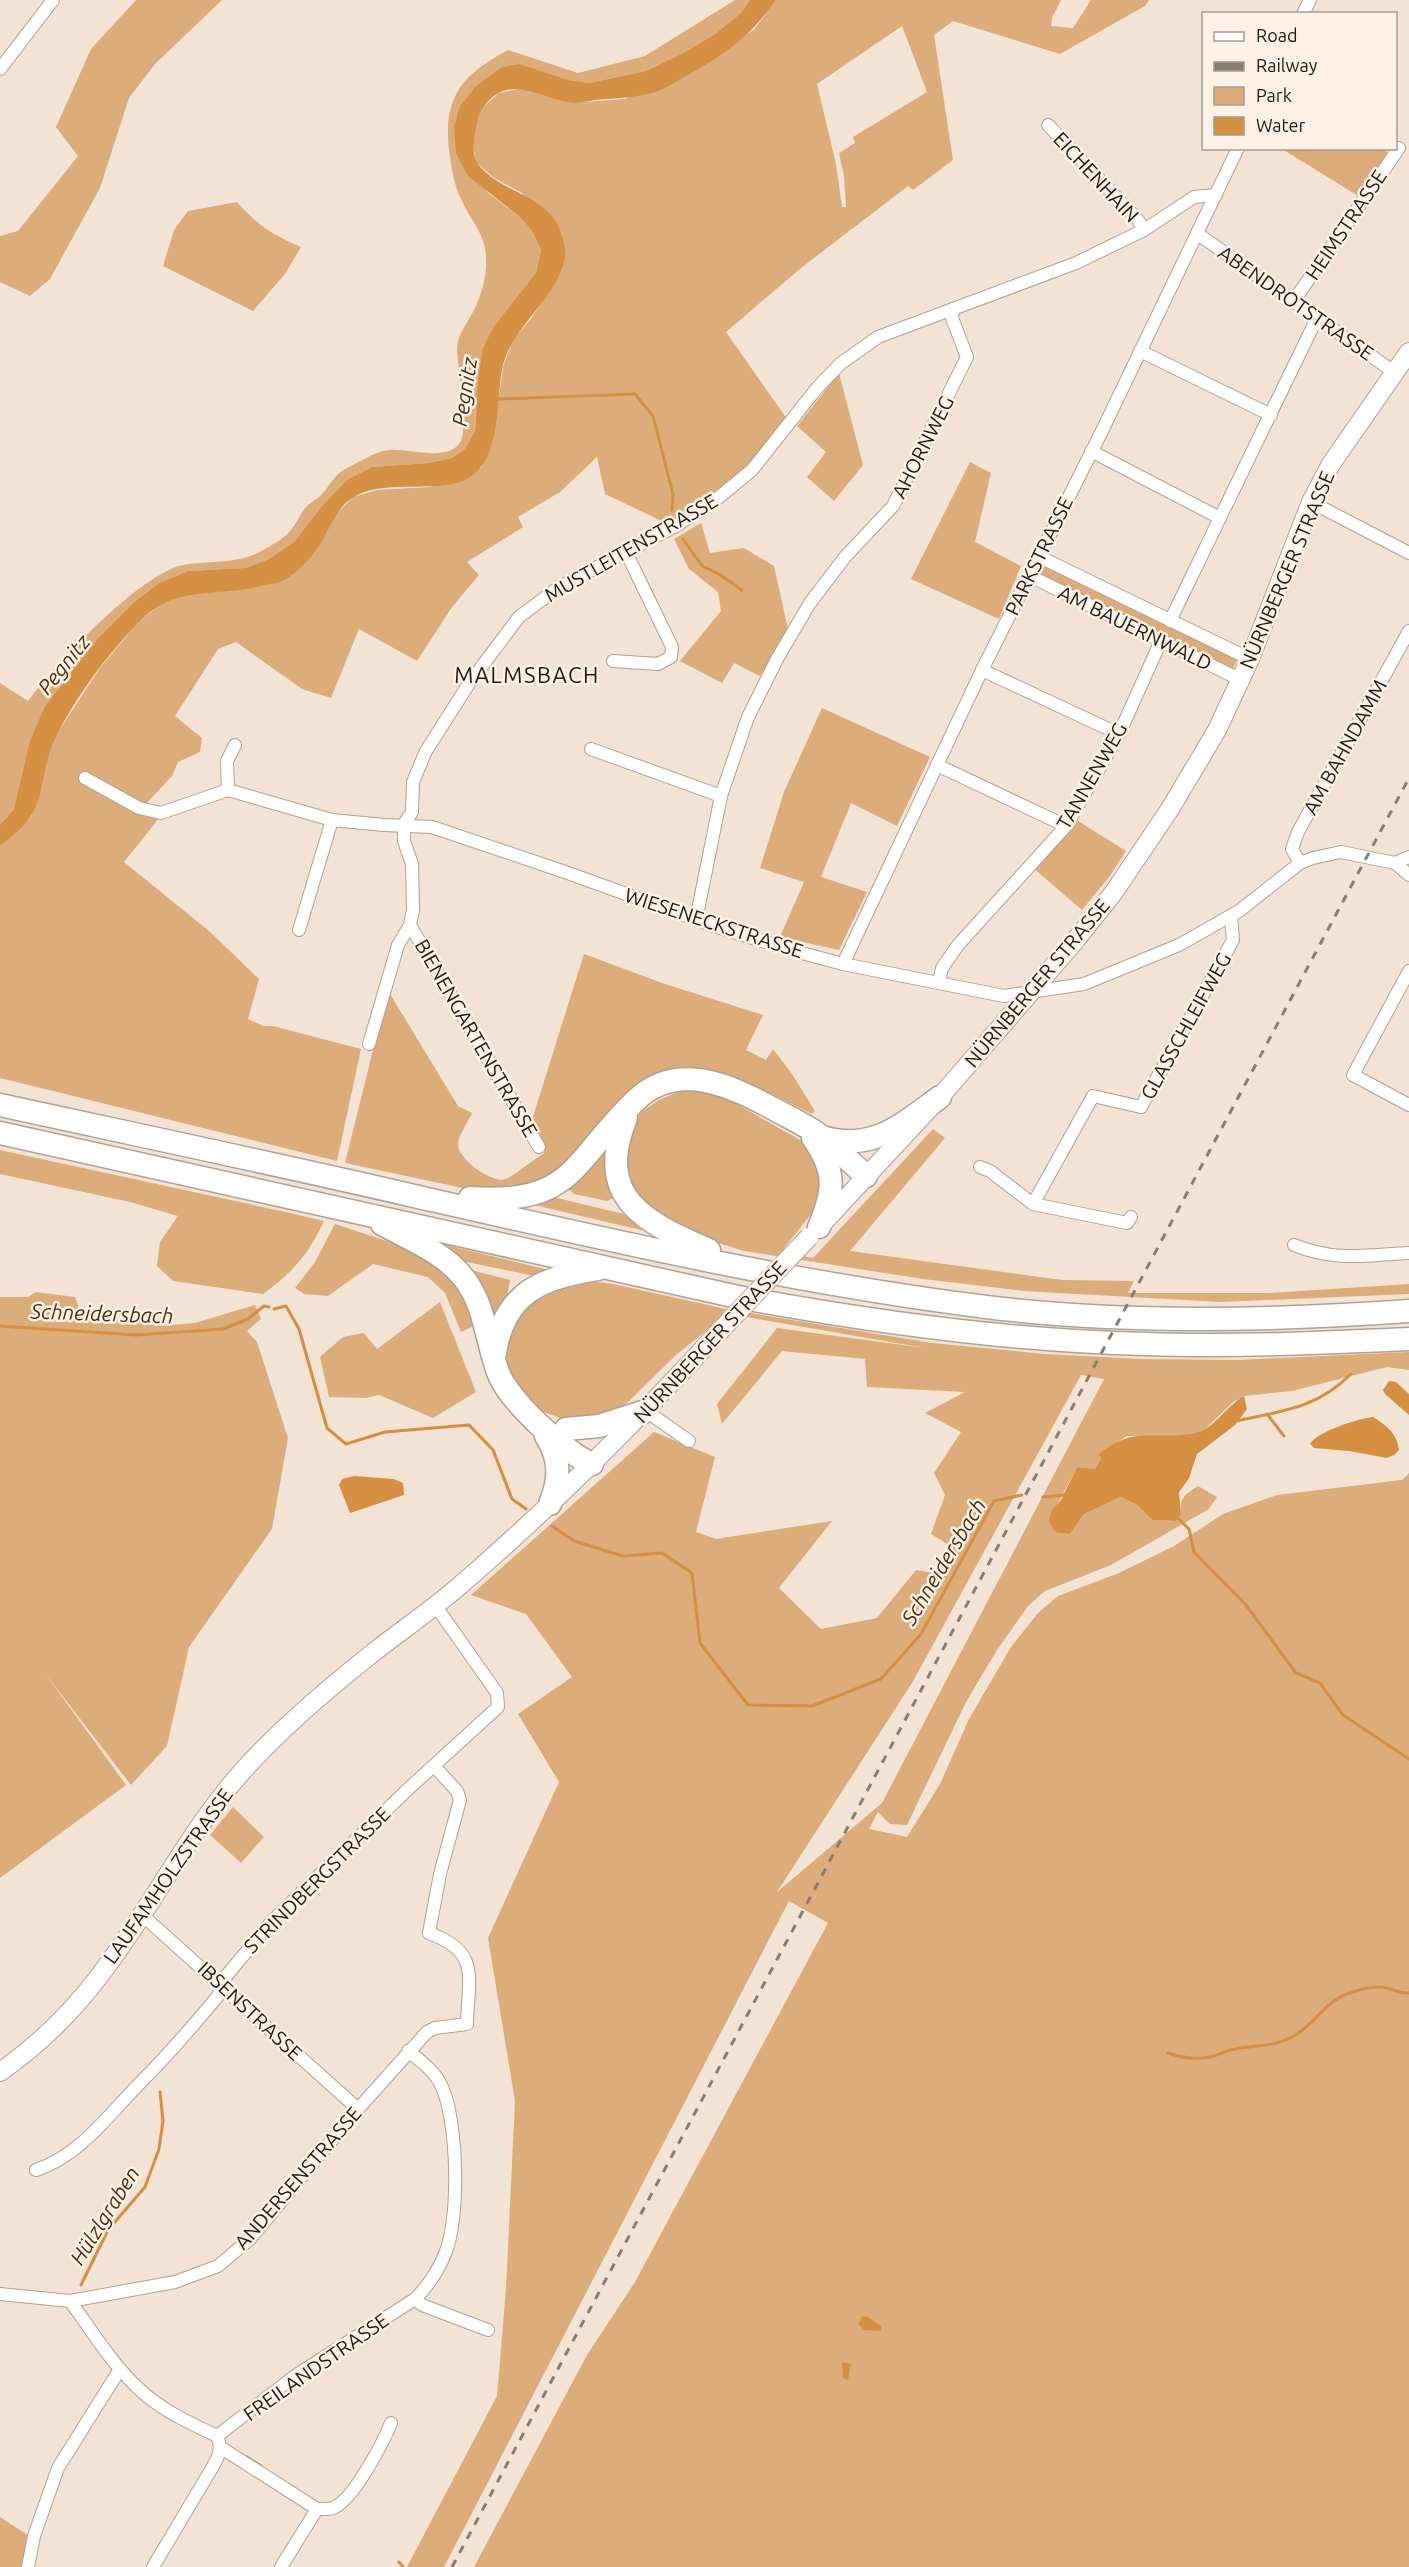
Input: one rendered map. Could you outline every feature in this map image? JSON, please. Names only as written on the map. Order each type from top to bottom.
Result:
[{"type":"highway","points":[[402,1193],[508,1199],[540,1192],[554,1186],[580,1164],[635,1101],[654,1088],[669,1082],[692,1078],[705,1079],[737,1090],[813,1131],[849,1142],[868,1141],[893,1129],[940,1097]]},
{"type":"highway","points":[[635,1101],[618,1140],[616,1166],[622,1192],[633,1208],[644,1218],[686,1240],[754,1270]]},
{"type":"highway","points":[[0,1105],[754,1270],[988,1307],[1072,1314],[1197,1318],[1336,1317],[1409,1311]]},
{"type":"highway","points":[[813,1131],[866,1176]]},
{"type":"highway","points":[[813,1131],[826,1158],[832,1184],[830,1197],[814,1232]]},
{"type":"highway","points":[[0,1133],[804,1310],[981,1333],[1143,1344],[1243,1346],[1409,1339]]},
{"type":"highway","points":[[354,1210],[427,1249],[454,1267],[464,1278],[478,1303],[497,1370],[507,1390],[567,1450],[592,1464]]},
{"type":"highway","points":[[495,1357],[504,1318],[527,1292],[546,1280],[559,1276],[608,1268]]},
{"type":"highway","points":[[566,1429],[599,1426],[646,1411]]},
{"type":"highway","points":[[529,1413],[566,1429],[586,1449],[592,1464]]},
{"type":"highway","points":[[529,1413],[551,1444],[559,1467],[550,1504]]},
{"type":"main road","name":"NÜRNBERGER STRASSE","points":[[532,1520],[646,1411],[814,1232],[940,1097],[1098,914],[1127,874],[1216,730],[1250,659],[1311,502],[1331,465],[1409,352]]},
{"type":"main road","name":"LAUFAMHOLZSTRASSE","points":[[0,2072],[36,2043],[79,2001],[114,1956],[204,1819],[259,1754],[353,1668],[435,1605],[532,1520]]},
{"type":"street","points":[[0,69],[53,0]]},
{"type":"street","name":"EICHENHAIN","points":[[1048,125],[1138,220],[1144,230]]},
{"type":"street","name":"PARKSTRASSE","points":[[843,964],[982,670],[1040,557],[1237,150]]},
{"type":"street","name":"HEIMSTRASSE","points":[[1293,302],[1401,150]]},
{"type":"street","name":"MUSTLEITENSTRASSE","points":[[404,824],[412,812],[413,782],[426,752],[470,682],[519,617],[559,586],[674,527],[713,502],[752,470],[817,388],[859,348],[878,337],[1076,263],[1144,230],[1194,197],[1216,195]]},
{"type":"street","name":"ABENDROTSTRASSE","points":[[1198,234],[1394,372]]},
{"type":"street","name":"AHORNWEG","points":[[696,920],[721,796],[748,717],[777,659],[810,603],[845,557],[893,506],[967,357],[952,318],[953,309]]},
{"type":"street","points":[[1170,621],[1317,318]]},
{"type":"street","points":[[1140,351],[1271,414]]},
{"type":"street","points":[[1090,451],[1220,518]]},
{"type":"street","points":[[1311,502],[1409,553]]},
{"type":"street","points":[[613,661],[658,664],[671,657],[672,647],[626,552]]},
{"type":"street","name":"AM BAUERNWALD","points":[[1040,557],[1250,659]]},
{"type":"street","name":"AM BAUERNWALD","points":[[1030,576],[1241,680]]},
{"type":"street","name":"AM BAHNDAMM","points":[[1300,863],[1293,849],[1298,832],[1409,631]]},
{"type":"street","name":"TANNENWEG","points":[[939,982],[942,968],[958,945],[1066,826],[1119,735],[1161,641]]},
{"type":"street","points":[[982,670],[1119,735]]},
{"type":"street","points":[[85,778],[139,808],[161,813],[228,790],[227,761],[235,745]]},
{"type":"street","points":[[591,749],[721,796]]},
{"type":"street","points":[[937,765],[1066,826]]},
{"type":"street","name":"WIESENECKSTRASSE","points":[[228,790],[332,820],[432,827],[568,873],[696,920],[843,964],[1004,996],[1084,984],[1179,945],[1231,916],[1300,863],[1326,853],[1341,852],[1395,863]]},
{"type":"street","points":[[299,930],[332,820]]},
{"type":"street","name":"BIENENGARTENSTRASSE","points":[[404,824],[404,841],[412,864],[413,910],[410,925],[539,1147]]},
{"type":"street","points":[[1409,856],[1395,863],[1409,875]]},
{"type":"street","name":"GLASSCHLEIFWEG","points":[[1033,1204],[1093,1096],[1141,1107],[1233,940],[1231,916]]},
{"type":"street","points":[[369,1044],[398,945],[410,925]]},
{"type":"street","points":[[1409,971],[1353,1075],[1409,1105]]},
{"type":"street","points":[[980,1167],[990,1171],[1033,1204],[1127,1223],[1131,1218]]},
{"type":"street","points":[[1294,1245],[1336,1257],[1409,1253]]},
{"type":"street","points":[[646,1411],[689,1441]]},
{"type":"street","name":"STRINDBERGSTRASSE","points":[[36,2170],[54,2163],[107,2120],[218,1996],[227,1975],[272,1921],[498,1707],[497,1693],[435,1605]]},
{"type":"street","name":"ANDERSENSTRASSE","points":[[0,2294],[70,2301],[175,2282],[218,2266],[250,2240],[358,2109],[427,2032],[435,2028],[467,2024],[469,1972],[465,1955],[450,1941],[429,1933],[440,1874],[460,1800],[457,1791],[434,1766]]},
{"type":"street","name":"IBSENSTRASSE","points":[[141,1914],[358,2109]]},
{"type":"street","name":"FREILANDSTRASSE","points":[[219,2442],[295,2376],[415,2299],[428,2287],[446,2253],[454,2215],[455,2181],[450,2118],[442,2086],[426,2065],[408,2051]]},
{"type":"street","points":[[415,2299],[422,2305],[488,2330]]},
{"type":"street","points":[[70,2301],[120,2369],[140,2390],[317,2509],[333,2509],[346,2500],[383,2442],[391,2422]]},
{"type":"street","points":[[28,2567],[34,2536],[58,2468],[120,2369]]},
{"type":"street","points":[[153,2567],[212,2468],[220,2451],[219,2442]]},
{"type":"street","points":[[281,2567],[317,2509]]},
{"type":"green space","points":[[136,0],[222,0],[155,64],[129,98],[100,188],[50,279],[30,296],[0,282],[0,236],[18,231],[78,156],[56,127],[91,49]]},
{"type":"green space","points":[[735,0],[750,0],[741,13],[715,34],[646,71],[589,83],[569,80],[520,64],[487,80],[471,93],[464,101],[454,126],[487,192],[520,217],[532,231],[541,250],[536,273],[517,299],[476,409],[475,431],[465,449],[452,458],[428,463],[372,467],[348,479],[295,541],[269,559],[245,568],[188,571],[159,583],[133,603],[99,637],[45,706],[14,809],[0,825],[0,683],[28,701],[58,665],[100,622],[144,585],[165,572],[183,565],[244,558],[270,546],[288,533],[309,504],[320,496],[344,469],[379,452],[398,450],[438,453],[455,448],[461,441],[463,411],[457,344],[479,298],[486,265],[484,242],[457,189],[449,150],[449,115],[459,89],[468,78],[479,68],[508,50],[578,73],[645,56]]},
{"type":"green space","points":[[776,0],[1061,0],[1052,18],[1051,26],[1073,28],[1091,0],[1149,0],[1145,6],[1060,54],[953,21],[934,35],[953,160],[913,190],[908,186],[801,268],[726,332],[787,419],[749,467],[712,498],[668,524],[605,494],[597,457],[560,492],[518,517],[523,527],[467,562],[479,575],[452,607],[417,661],[359,629],[331,698],[302,689],[236,642],[218,649],[175,716],[202,738],[200,752],[178,762],[172,776],[146,804],[81,777],[160,817],[124,862],[209,931],[259,979],[248,1019],[263,1026],[273,1026],[361,1049],[337,1161],[0,1078],[0,846],[31,817],[42,787],[48,754],[56,735],[100,668],[138,622],[163,603],[186,594],[208,592],[325,537],[335,515],[353,497],[377,490],[430,487],[481,468],[493,441],[503,367],[514,338],[531,319],[555,281],[522,193],[494,178],[476,162],[473,144],[480,110],[499,93],[523,88],[573,103],[625,99],[754,30]],"holes":[[[902,26],[927,92],[853,137],[855,143],[839,153],[844,176],[846,207],[842,207],[836,164],[817,84]]]},
{"type":"green space","points":[[1284,150],[1386,150],[1388,155],[1360,197]]},
{"type":"green space","points":[[237,202],[266,229],[301,247],[285,274],[253,311],[163,266],[174,230],[188,211]]},
{"type":"green space","points":[[839,373],[863,465],[834,501],[807,477],[826,452],[797,426]]},
{"type":"green space","points":[[970,462],[991,473],[975,542],[1021,566],[999,619],[911,579]]},
{"type":"green space","points":[[701,523],[710,553],[744,548],[774,566],[788,629],[760,676],[734,663],[722,683],[680,661],[721,611],[718,592],[689,569],[674,539]]},
{"type":"green space","points":[[1044,561],[1239,656],[1233,669],[1038,573]]},
{"type":"green space","points":[[822,708],[930,757],[897,826],[851,803],[821,877],[867,892],[839,950],[780,937],[804,882],[760,868],[784,792]]},
{"type":"green space","points":[[1075,819],[1126,851],[1109,877],[1082,910],[1032,867]]},
{"type":"green space","points":[[584,954],[665,984],[763,1015],[746,1050],[766,1060],[773,1049],[815,1111],[812,1114],[764,1090],[731,1077],[696,1069],[678,1069],[553,1181],[486,1193],[345,1163],[374,1046],[390,994],[458,1106],[472,1113],[458,1143],[463,1156],[484,1174],[500,1180],[513,1175],[544,1153],[530,1126]]},
{"type":"green space","points":[[680,1091],[699,1091],[726,1098],[807,1144],[823,1168],[819,1204],[781,1252],[813,1258],[933,1129],[945,1138],[850,1251],[1062,1280],[1134,1281],[1128,1293],[1270,1293],[1409,1284],[1409,1294],[1222,1302],[1024,1291],[923,1279],[744,1251],[712,1241],[645,1210],[623,1166],[633,1125],[641,1112],[659,1100]]},
{"type":"green space","points":[[609,1142],[616,1197],[607,1201],[574,1194],[567,1187]]},
{"type":"green space","points":[[0,1150],[324,1221],[299,1262],[263,1294],[173,1281],[157,1266],[160,1242],[178,1216],[130,1202],[0,1174]]},
{"type":"green space","points":[[553,1197],[628,1215],[646,1229],[645,1231],[530,1204]]},
{"type":"green space","points":[[335,1224],[417,1251],[451,1272],[478,1324],[461,1332],[445,1293],[428,1277],[373,1264],[328,1296],[304,1294],[295,1288],[315,1262]]},
{"type":"green space","points":[[429,1241],[553,1271],[535,1276],[452,1259]]},
{"type":"green space","points":[[471,1270],[510,1280],[506,1302],[496,1321]]},
{"type":"green space","points":[[582,1280],[613,1284],[726,1309],[932,1343],[1045,1354],[1141,1359],[1237,1360],[1409,1352],[1409,1370],[1387,1367],[1292,1391],[1244,1396],[1233,1402],[1204,1430],[1182,1436],[1127,1436],[1098,1455],[1101,1458],[1095,1469],[1077,1467],[1056,1507],[1070,1534],[1084,1514],[1121,1497],[1137,1505],[1152,1520],[1176,1521],[1181,1515],[1184,1498],[1198,1486],[1217,1497],[1209,1509],[1111,1565],[1045,1591],[1028,1606],[997,1650],[966,1702],[907,1825],[890,1824],[878,1812],[869,1829],[907,1837],[940,1784],[969,1719],[1011,1647],[1038,1613],[1058,1596],[1119,1573],[1174,1546],[1223,1514],[1277,1495],[1402,1480],[1409,1473],[1409,2567],[474,2567],[587,2355],[635,2282],[828,1923],[789,1901],[444,2567],[407,2567],[497,2396],[506,2289],[515,2101],[488,1938],[559,1782],[518,1714],[572,1677],[526,1614],[471,1595],[654,1432],[715,1457],[696,1532],[716,1539],[832,1521],[779,1588],[821,1629],[877,1618],[916,1570],[940,1574],[952,1547],[931,1534],[945,1495],[934,1473],[961,1432],[925,1413],[965,1392],[867,1387],[865,1359],[782,1351],[722,1424],[717,1404],[777,1328],[925,1348],[723,1313],[625,1405],[608,1415],[566,1420],[538,1410],[523,1397],[508,1369],[504,1339],[526,1300]],"holes":[[[1081,1375],[1104,1379],[882,1803],[777,1892],[912,1683]]]},
{"type":"green space","points":[[36,1292],[75,1297],[80,1311],[158,1326],[195,1323],[255,1305],[261,1319],[247,1331],[257,1342],[288,1438],[272,1529],[189,1647],[167,1746],[131,1785],[44,1672],[126,1785],[0,1878],[0,1297],[28,1297]]},
{"type":"green space","points":[[440,1302],[476,1392],[433,1418],[379,1395],[366,1398],[329,1397],[320,1357],[343,1337],[364,1333],[377,1349]]},
{"type":"green space","points":[[233,1807],[264,1837],[241,1863],[210,1835]]},
{"type":"green space","points":[[0,2517],[29,2536],[23,2567],[0,2567]]},
{"type":"water","points":[[750,0],[776,0],[756,25],[735,44],[712,61],[660,90],[638,96],[574,103],[515,89],[504,91],[493,97],[482,109],[474,142],[474,156],[478,164],[501,184],[527,197],[550,214],[559,227],[565,254],[553,287],[514,340],[507,354],[502,369],[495,430],[486,460],[477,472],[465,480],[452,484],[392,487],[364,492],[352,498],[339,511],[311,556],[296,572],[282,581],[246,589],[182,597],[167,602],[152,611],[114,650],[80,695],[50,750],[36,807],[21,828],[0,846],[0,825],[14,809],[30,741],[45,706],[99,637],[133,603],[159,583],[188,571],[245,568],[269,559],[295,541],[324,504],[348,479],[372,467],[428,463],[452,458],[465,449],[475,431],[478,380],[483,348],[493,328],[536,273],[541,250],[532,231],[520,217],[468,176],[456,153],[454,126],[460,106],[476,86],[502,67],[520,64],[569,80],[589,83],[646,71],[715,34],[741,13]]},
{"type":"water","points":[[1389,1381],[1396,1382],[1409,1394],[1409,1415],[1385,1394],[1383,1390]]},
{"type":"water","points":[[1244,1396],[1247,1409],[1235,1425],[1197,1454],[1189,1478],[1179,1492],[1181,1515],[1176,1521],[1152,1520],[1137,1505],[1121,1497],[1084,1514],[1070,1534],[1055,1532],[1049,1521],[1052,1510],[1061,1500],[1077,1467],[1095,1469],[1101,1458],[1098,1455],[1124,1439],[1136,1436],[1173,1436],[1201,1431],[1212,1425]]},
{"type":"water","points":[[1373,1417],[1394,1434],[1399,1450],[1394,1455],[1387,1458],[1314,1448],[1310,1444],[1329,1430]]},
{"type":"water","points":[[354,1476],[394,1479],[403,1483],[404,1495],[350,1513],[339,1485],[342,1479]]},
{"type":"water","points":[[862,2316],[868,2317],[881,2326],[881,2331],[864,2330],[858,2324]]},
{"type":"water","points":[[842,2362],[851,2364],[848,2380],[843,2378]]},
{"type":"waterway","points":[[498,399],[635,394],[653,416],[673,494],[672,510]]},
{"type":"waterway","points":[[683,539],[702,566],[719,574],[742,590]]},
{"type":"waterway","name":"Schneidersbach","points":[[0,1326],[136,1335],[223,1329],[248,1319],[264,1306],[269,1307]]},
{"type":"waterway","name":"Schneidersbach","points":[[274,1309],[286,1306],[299,1329],[327,1428],[346,1444],[385,1432],[469,1425],[493,1450],[512,1499],[526,1509]]},
{"type":"waterway","points":[[1236,1421],[1283,1411],[1311,1402],[1338,1386],[1351,1374]]},
{"type":"waterway","points":[[1267,1414],[1284,1436]]},
{"type":"waterway","name":"Schneidersbach","points":[[552,1526],[574,1541],[623,1556],[662,1553],[692,1573],[700,1643],[748,1705],[812,1706],[881,1679],[921,1634],[994,1501],[1022,1495]]},
{"type":"waterway","name":"Schneidersbach","points":[[1043,1497],[1066,1495]]},
{"type":"waterway","name":"Schneidersbach","points":[[1175,1515],[1189,1529],[1194,1552],[1246,1605],[1296,1673],[1320,1683],[1343,1715],[1409,1759]]},
{"type":"waterway","points":[[1168,2053],[1188,2058],[1204,2058],[1232,2050],[1274,2043],[1297,2034],[1332,2002],[1347,1994],[1377,1987],[1409,1993]]},
{"type":"waterway","name":"Hülzlgraben","points":[[81,2285],[108,2230],[145,2187],[159,2149],[163,2121],[160,2092]]},
{"type":"waterway","name":"Hülzlgraben","points":[[247,2457],[261,2466]]},
{"type":"waterway","name":"Hülzlgraben","points":[[399,2562],[403,2567]]},
{"type":"railway","points":[[452,2567],[1409,778]]},
{"type":"district","name":"MALMSBACH","points":[[527,675]]},
{"type":"water label","name":"Pegnitz","points":[[465,392]]},
{"type":"water label","name":"Pegnitz","points":[[64,665]]}]
